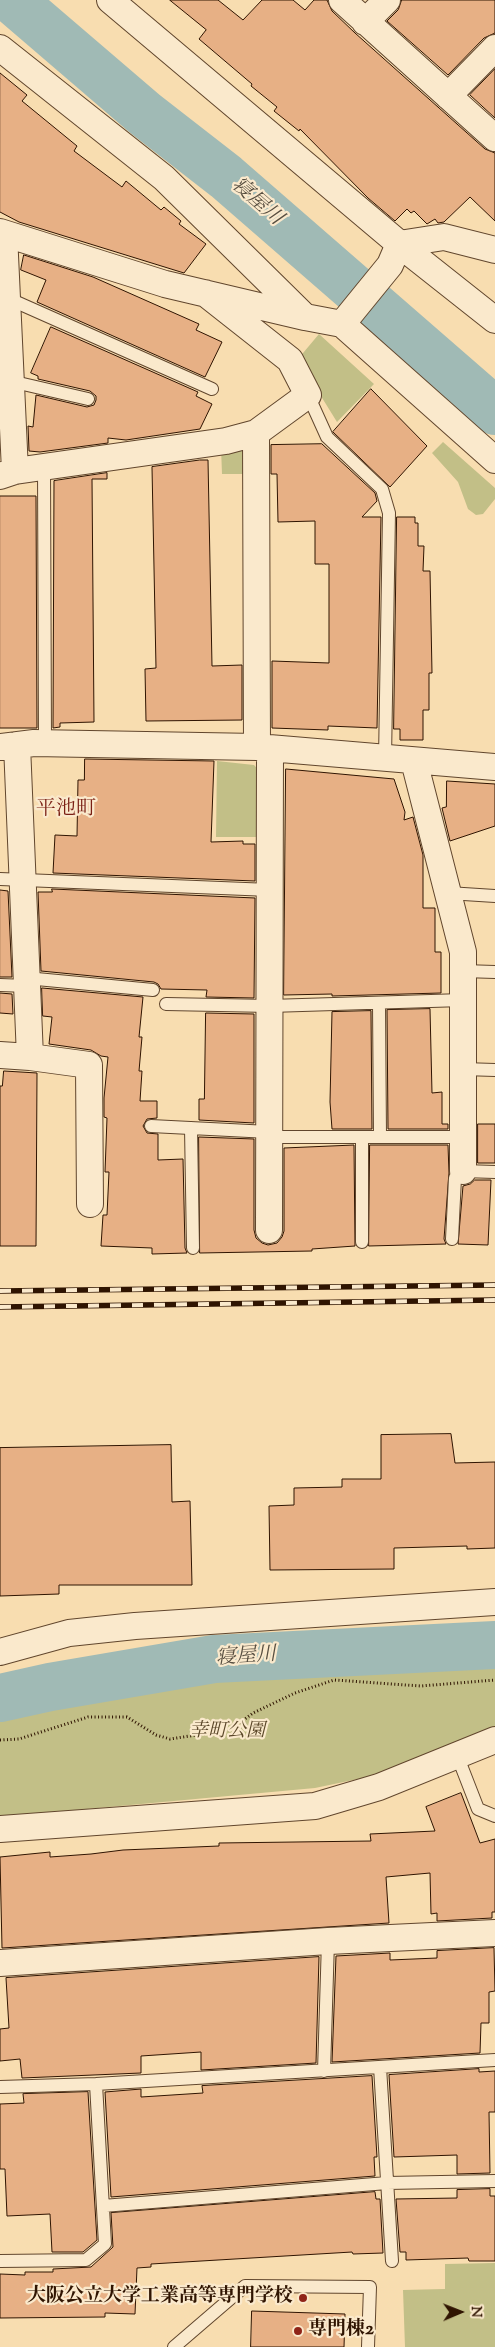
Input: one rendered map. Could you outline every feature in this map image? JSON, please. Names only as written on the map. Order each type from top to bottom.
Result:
[{"type":"street","points":[[110,0],[395,254],[495,320]]},
{"type":"street","points":[[342,0],[495,138]]},
{"type":"street","points":[[365,22],[387,0]]},
{"type":"street","points":[[0,48],[164,178],[305,317]]},
{"type":"street","points":[[448,96],[495,48]]},
{"type":"street","points":[[205,294],[290,360],[308,395],[256,432],[226,441],[7,474],[10,381],[2,233],[165,284],[205,294],[305,317],[346,317],[495,460]]},
{"type":"street","points":[[346,317],[395,254],[444,237],[495,250]]},
{"type":"street","points":[[256,432],[264,748],[270,890],[269,1230]]},
{"type":"street","points":[[30,1057],[27,982],[11,880],[8,746],[45,744],[264,748],[495,767]]},
{"type":"street","points":[[414,761],[463,952],[463,1171]]},
{"type":"street","points":[[0,1056],[30,1057],[89,1065],[90,1204]]},
{"type":"street","points":[[0,1652],[69,1634],[135,1626],[495,1602]]},
{"type":"street","points":[[0,1829],[314,1806],[379,1787],[495,1740]]},
{"type":"street","points":[[0,1963],[328,1941],[495,1933]]},
{"type":"lane","points":[[7,298],[212,389]]},
{"type":"lane","points":[[10,381],[88,399]]},
{"type":"lane","points":[[308,395],[327,437],[382,489],[389,513],[385,758]]},
{"type":"lane","points":[[44,467],[45,744]]},
{"type":"lane","points":[[11,880],[270,890]]},
{"type":"lane","points":[[448,893],[495,896]]},
{"type":"lane","points":[[463,971],[495,972]]},
{"type":"lane","points":[[0,985],[27,982],[152,990]]},
{"type":"lane","points":[[166,1004],[270,1006],[463,1000]]},
{"type":"lane","points":[[379,1003],[380,1137]]},
{"type":"lane","points":[[463,1069],[495,1070]]},
{"type":"lane","points":[[151,1126],[269,1135],[463,1137]]},
{"type":"lane","points":[[191,1128],[193,1248]]},
{"type":"lane","points":[[362,1137],[362,1242]]},
{"type":"lane","points":[[452,1239],[455,1178],[463,1171],[495,1172]]},
{"type":"lane","points":[[458,1756],[478,1809],[495,1816]]},
{"type":"lane","points":[[324,2070],[328,1941]]},
{"type":"lane","points":[[0,2087],[96,2084],[495,2060]]},
{"type":"lane","points":[[380,2067],[392,2261]]},
{"type":"lane","points":[[0,2261],[86,2260],[105,2244],[96,2084]]},
{"type":"lane","points":[[103,2206],[387,2183],[495,2181]]},
{"type":"lane","points":[[174,2347],[245,2286],[370,2286],[368,2347]]},
{"type":"path","points":[[0,1740],[19,1739],[88,1717],[127,1716],[156,1735],[170,1739],[230,1730],[253,1713],[295,1693],[334,1680],[421,1686],[495,1680]]},
{"type":"green space","points":[[319,334],[374,384],[337,422],[298,359]]},
{"type":"green space","points":[[443,442],[495,488],[495,499],[483,514],[476,515],[468,509],[458,482],[432,453]]},
{"type":"green space","points":[[221,447],[250,450],[250,474],[222,474]]},
{"type":"green space","points":[[217,761],[254,765],[261,773],[263,837],[216,837]]},
{"type":"green space","name":"幸町公園","points":[[495,1660],[495,1738],[377,1775],[315,1788],[0,1817],[0,1720],[208,1671]]},
{"type":"green space","points":[[495,2263],[495,2347],[405,2347],[403,2290],[445,2289],[445,2264]]},
{"type":"building","points":[[170,0],[218,0],[243,20],[262,0],[293,0],[305,10],[314,0],[327,0],[332,11],[355,33],[485,149],[495,153],[495,221],[470,197],[444,222],[438,223],[435,219],[427,224],[414,211],[411,213],[407,209],[395,221],[368,198],[300,129],[299,131],[274,111],[277,107],[199,39],[206,30]]},
{"type":"building","points":[[402,0],[495,0],[495,33],[484,38],[448,75],[387,21],[398,10]]},
{"type":"building","points":[[495,69],[495,118],[470,95]]},
{"type":"building","points":[[0,73],[27,95],[22,101],[77,146],[74,151],[122,187],[126,181],[161,210],[164,207],[181,221],[179,224],[206,244],[184,273],[19,222],[0,212]]},
{"type":"building","points":[[24,255],[93,277],[199,324],[196,330],[222,342],[205,377],[37,302],[46,280],[21,270]]},
{"type":"building","points":[[51,327],[198,392],[196,396],[212,404],[200,429],[126,440],[108,438],[108,443],[40,452],[29,451],[28,426],[33,427],[36,395],[87,407],[94,405],[96,400],[96,396],[90,391],[38,379],[38,376],[31,373]]},
{"type":"building","points":[[371,389],[427,446],[390,487],[333,432]]},
{"type":"building","points":[[322,444],[375,493],[377,501],[362,517],[381,517],[377,728],[328,726],[328,730],[272,728],[272,661],[329,663],[329,564],[315,564],[315,521],[278,522],[277,474],[271,474],[271,445]]},
{"type":"building","points":[[208,460],[212,666],[242,665],[242,720],[146,721],[145,669],[156,668],[152,467]]},
{"type":"building","points":[[107,473],[107,479],[92,479],[94,722],[60,723],[60,727],[53,728],[54,481]]},
{"type":"building","points":[[0,496],[36,496],[37,728],[0,728]]},
{"type":"building","points":[[397,517],[415,517],[415,523],[418,523],[418,546],[424,546],[423,571],[430,571],[432,673],[429,673],[429,710],[423,710],[423,740],[400,740],[400,729],[394,729]]},
{"type":"building","points":[[85,759],[214,761],[211,842],[243,841],[243,844],[255,844],[255,881],[53,873],[55,835],[77,836],[78,780],[84,780]]},
{"type":"building","points":[[286,769],[394,779],[405,812],[404,820],[413,817],[423,855],[423,908],[435,908],[435,952],[441,952],[441,993],[332,996],[332,994],[284,995]]},
{"type":"building","points":[[447,781],[495,784],[495,826],[450,841],[442,808],[446,807]]},
{"type":"building","points":[[52,889],[255,898],[254,998],[206,997],[207,990],[161,989],[154,982],[41,971],[38,892],[52,892]]},
{"type":"building","points":[[0,890],[8,891],[12,977],[0,977]]},
{"type":"building","points":[[42,988],[143,997],[139,1037],[142,1037],[139,1071],[142,1071],[140,1101],[157,1101],[157,1118],[147,1119],[143,1126],[147,1133],[158,1134],[158,1160],[183,1159],[185,1248],[187,1253],[152,1254],[152,1248],[101,1246],[103,1215],[107,1215],[109,1172],[105,1172],[107,1118],[104,1117],[108,1057],[101,1056],[91,1050],[49,1044],[52,1017],[43,1016]]},
{"type":"building","points":[[0,993],[12,994],[13,1014],[0,1013]]},
{"type":"building","points":[[430,1009],[432,1093],[442,1092],[442,1124],[448,1124],[448,1129],[388,1129],[387,1010]]},
{"type":"building","points":[[371,1011],[372,1129],[332,1129],[330,1102],[332,1012]]},
{"type":"building","points":[[206,1013],[254,1014],[254,1123],[199,1120],[199,1099],[204,1099]]},
{"type":"building","points":[[4,1071],[37,1073],[36,1246],[0,1246],[0,1086],[2,1086]]},
{"type":"building","points":[[478,1124],[495,1124],[495,1163],[478,1163]]},
{"type":"building","points":[[199,1137],[254,1139],[254,1230],[256,1238],[268,1245],[277,1243],[284,1231],[284,1148],[354,1145],[355,1246],[312,1249],[312,1251],[200,1253]]},
{"type":"building","points":[[370,1145],[448,1145],[449,1173],[444,1239],[446,1244],[369,1246]]},
{"type":"building","points":[[475,1180],[491,1180],[488,1245],[458,1244],[463,1186]]},
{"type":"building","points":[[451,1434],[455,1463],[495,1462],[495,1548],[467,1549],[467,1546],[394,1548],[394,1569],[270,1570],[269,1506],[294,1505],[294,1488],[342,1487],[342,1479],[381,1479],[381,1435]]},
{"type":"building","points":[[171,1445],[172,1502],[190,1501],[192,1585],[59,1585],[59,1594],[0,1596],[0,1448]]},
{"type":"building","points":[[461,1793],[480,1843],[495,1839],[495,1912],[492,1912],[492,1918],[437,1921],[437,1913],[431,1914],[430,1873],[386,1877],[389,1923],[2,1948],[0,1857],[50,1852],[50,1857],[123,1850],[219,1846],[219,1843],[371,1841],[370,1834],[435,1831],[426,1807]]},
{"type":"building","points":[[494,1948],[495,1991],[489,1992],[489,2023],[481,2023],[480,2053],[332,2062],[336,1956],[390,1953],[390,1960],[437,1958],[437,1951]]},
{"type":"building","points":[[319,1957],[316,2063],[201,2070],[201,2052],[141,2056],[141,2073],[22,2078],[20,2059],[0,2061],[0,2029],[9,2028],[6,1978]]},
{"type":"building","points":[[479,2069],[479,2072],[495,2071],[495,2112],[489,2112],[490,2173],[457,2174],[457,2155],[394,2157],[389,2075]]},
{"type":"building","points":[[372,2076],[377,2157],[374,2157],[375,2176],[111,2197],[105,2092],[141,2089],[141,2097],[203,2093],[202,2086]]},
{"type":"building","points":[[88,2092],[97,2240],[83,2252],[52,2252],[50,2214],[7,2216],[5,2169],[0,2169],[0,2104],[24,2103],[23,2094]]},
{"type":"building","points":[[490,2189],[490,2196],[495,2196],[495,2261],[469,2261],[468,2258],[406,2260],[406,2252],[400,2252],[396,2199],[457,2198],[457,2190]]},
{"type":"building","points":[[375,2192],[376,2199],[380,2199],[383,2253],[353,2254],[352,2252],[151,2264],[151,2267],[137,2268],[135,2314],[105,2313],[105,2317],[0,2318],[0,2274],[25,2275],[25,2272],[53,2272],[53,2269],[91,2267],[113,2247],[111,2213]]},
{"type":"building","name":"専門棟2","points":[[252,2311],[345,2314],[344,2347],[251,2347]]},
{"type":"waterway","name":"寝屋川","points":[[12,0],[145,114],[226,177],[495,411]]},
{"type":"waterway","name":"寝屋川","points":[[0,1698],[50,1687],[214,1659],[495,1645]]},
{"type":"railway","points":[[0,1291],[495,1285]]},
{"type":"railway","points":[[0,1307],[495,1300]]},
{"type":"place","name":"大阪公立大学工業高等専門学校","points":[[303,2298]]},
{"type":"place","name":"専門棟2","points":[[298,2331]]},
{"type":"district","name":"平池町","points":[[66,811]]}]
